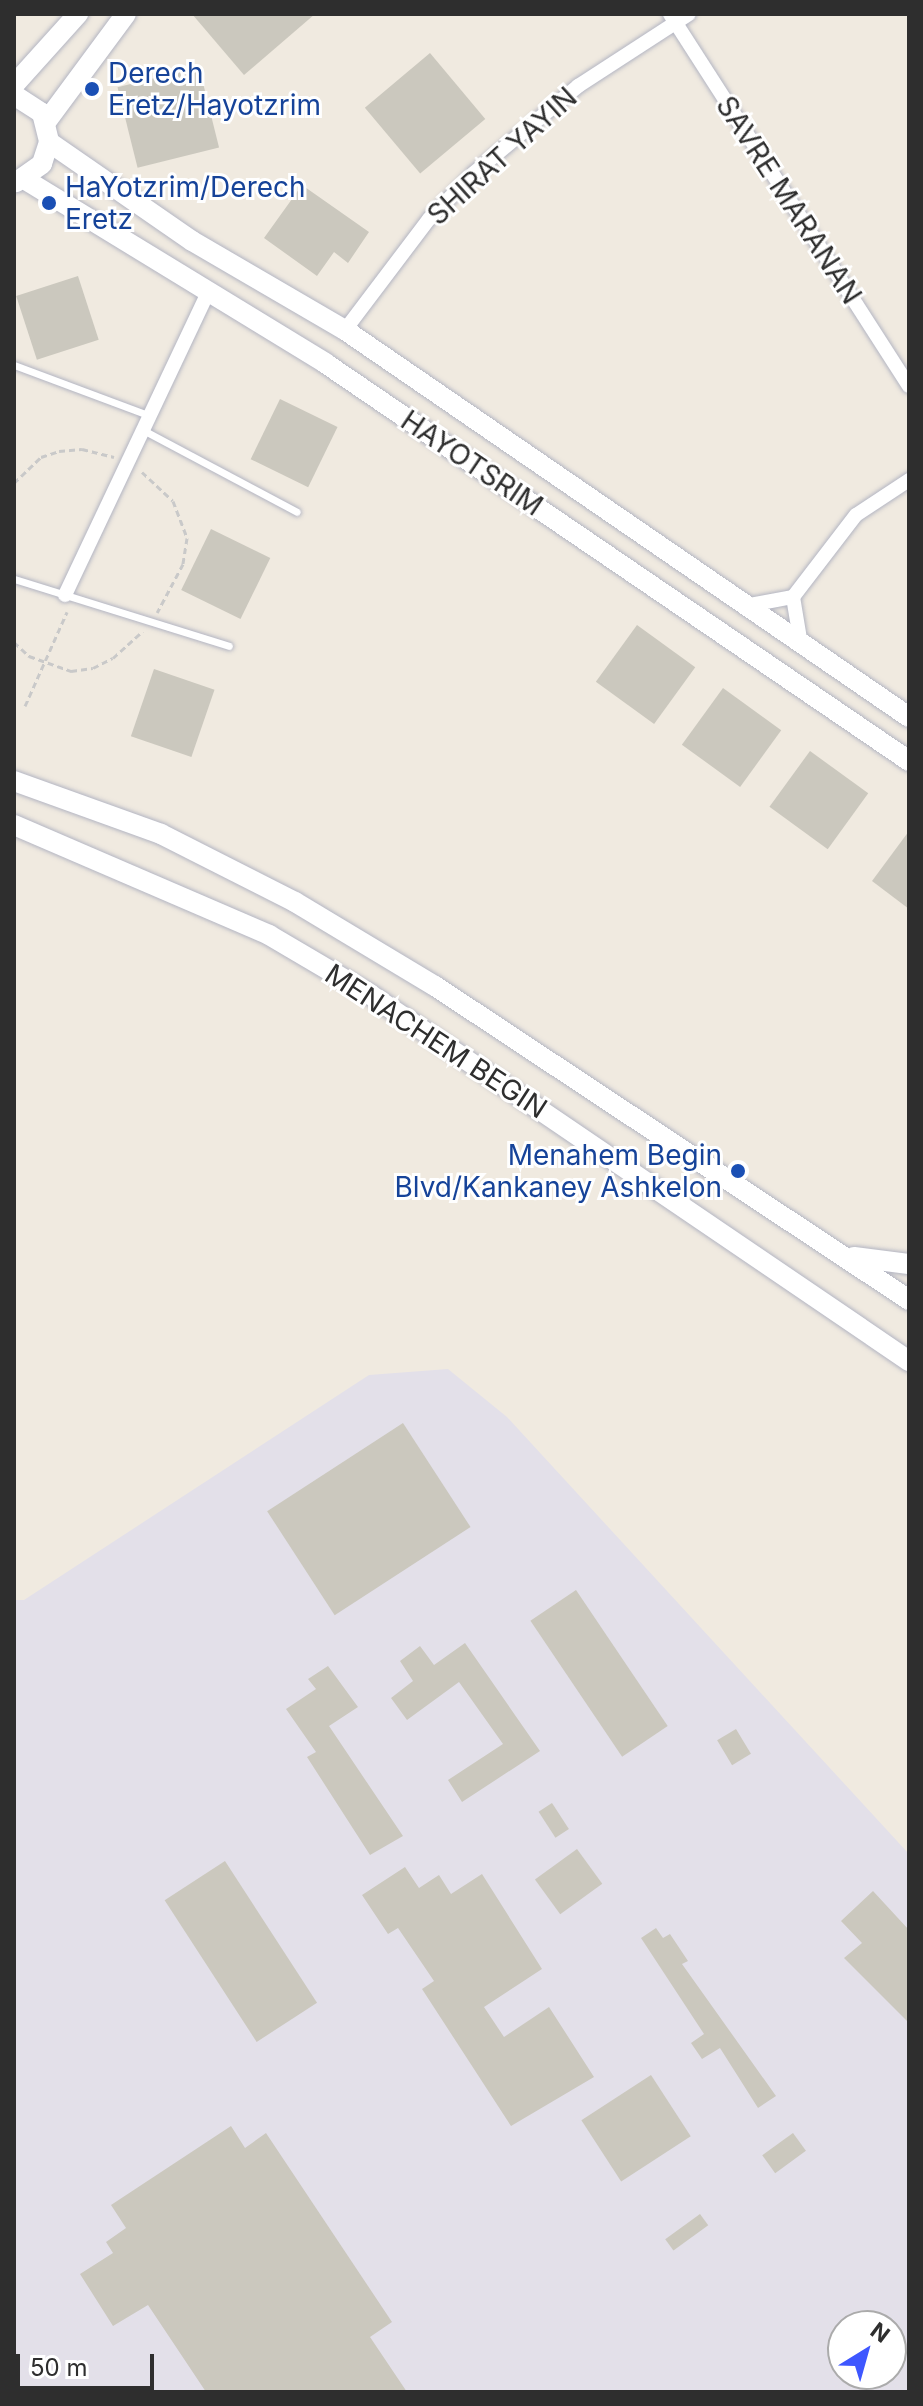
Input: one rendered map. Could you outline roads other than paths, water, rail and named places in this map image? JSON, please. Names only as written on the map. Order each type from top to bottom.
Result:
[{"type":"main road","points":[[14,85],[78,14]]},
{"type":"main road","points":[[19,181],[42,164],[48,132],[126,14]]},
{"type":"main road","name":"HAYOTSRIM","points":[[14,95],[35,106],[48,132],[192,241],[345,330],[800,639],[909,717]]},
{"type":"main road","name":"HAYOTSRIM","points":[[19,181],[209,290],[909,761]]},
{"type":"main road","name":"MENACHEM BEGIN","points":[[14,781],[161,834],[295,902],[435,986],[909,1300]]},
{"type":"main road","name":"MENACHEM BEGIN","points":[[14,825],[269,935],[371,995],[908,1357]]},
{"type":"main road","points":[[840,1253],[874,1263],[909,1264]]},
{"type":"street","name":"SHIRAT YAYIN","points":[[345,330],[429,219],[474,173],[578,86],[673,18],[689,14]]},
{"type":"street","name":"SAVRE MARANAN","points":[[673,18],[909,386]]},
{"type":"street","points":[[69,596],[145,422],[209,290]]},
{"type":"street","points":[[750,605],[793,597],[856,515],[909,480]]},
{"type":"street","points":[[793,597],[800,639]]},
{"type":"lane","points":[[14,365],[145,422],[297,512]]},
{"type":"lane","points":[[14,579],[229,646]]},
{"type":"place","name":"Derech Eretz/Hayotzrim","points":[[92,89]]},
{"type":"place","name":"HaYotzrim/Derech Eretz","points":[[49,203]]},
{"type":"place","name":"Menahem Begin Blvd/Kankaney Ashkelon","points":[[738,1171]]}]
